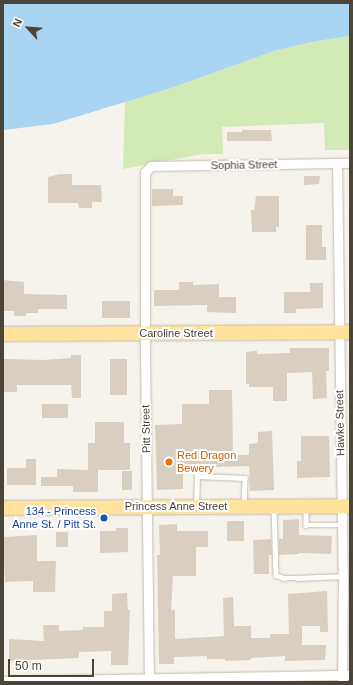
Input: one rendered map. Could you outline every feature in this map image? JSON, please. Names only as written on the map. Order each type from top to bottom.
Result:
[{"type":"main road","name":"Caroline Street","points":[[3,334],[344,332]]},
{"type":"main road","name":"Princess Anne Street","points":[[3,508],[345,506]]},
{"type":"street","name":"Hawke Street","points":[[337,163],[344,332],[345,506],[341,525],[345,677]]},
{"type":"street","name":"Sophia Street","points":[[144,176],[147,169],[151,166],[350,163]]},
{"type":"street","name":"Pitt Street","points":[[144,176],[149,680]]},
{"type":"street","points":[[3,681],[345,677]]},
{"type":"lane","points":[[196,506],[197,476],[245,478],[244,506]]},
{"type":"lane","points":[[274,506],[276,575],[284,578],[342,576]]},
{"type":"lane","points":[[306,506],[306,525],[341,525]]},
{"type":"green space","points":[[350,36],[350,150],[325,150],[324,123],[222,127],[223,154],[204,154],[123,169],[125,102],[171,88],[277,50],[317,41]]},
{"type":"water","points":[[3,3],[350,3],[350,36],[317,41],[277,50],[171,88],[53,124],[3,130]]},
{"type":"building","points":[[242,130],[271,130],[272,141],[227,141],[227,132],[242,132]]},
{"type":"building","points":[[60,174],[72,174],[72,185],[101,185],[102,202],[92,202],[92,208],[79,208],[78,203],[48,203],[48,177]]},
{"type":"building","points":[[304,176],[320,176],[319,184],[304,185]]},
{"type":"building","points":[[152,189],[173,189],[173,196],[183,196],[183,205],[152,206]]},
{"type":"building","points":[[256,196],[279,196],[279,227],[276,227],[276,232],[252,232],[251,210],[254,210]]},
{"type":"building","points":[[306,225],[322,225],[322,247],[326,247],[326,260],[306,260]]},
{"type":"building","points":[[3,280],[24,282],[24,294],[67,295],[67,309],[38,309],[38,313],[26,313],[26,316],[14,316],[14,311],[3,311]]},
{"type":"building","points":[[179,282],[193,282],[193,285],[219,284],[219,297],[236,297],[236,313],[207,312],[207,305],[154,306],[154,290],[179,290]]},
{"type":"building","points":[[310,283],[323,283],[323,308],[296,309],[296,313],[284,313],[284,292],[310,292]]},
{"type":"building","points":[[102,301],[130,301],[130,318],[102,318]]},
{"type":"building","points":[[290,348],[329,348],[329,371],[326,371],[327,398],[313,399],[312,372],[287,373],[287,401],[273,401],[273,387],[249,387],[249,384],[246,384],[246,352],[257,351],[257,354],[290,353]]},
{"type":"building","points":[[71,355],[81,355],[81,398],[72,398],[71,385],[17,385],[17,392],[3,392],[4,359],[43,360],[71,358]]},
{"type":"building","points":[[110,359],[127,359],[127,395],[110,395]]},
{"type":"building","points":[[209,390],[232,390],[233,455],[249,455],[249,444],[258,443],[258,432],[272,431],[274,490],[250,491],[249,466],[183,468],[183,489],[157,490],[155,425],[182,424],[182,404],[209,404]]},
{"type":"building","points":[[42,404],[68,404],[68,418],[42,418]]},
{"type":"building","points":[[95,422],[124,422],[124,443],[130,443],[130,470],[98,470],[98,492],[73,492],[73,486],[41,486],[41,477],[57,477],[57,469],[88,470],[88,443],[95,443]]},
{"type":"building","points":[[301,436],[329,436],[330,477],[297,478],[297,461],[301,461]]},
{"type":"building","points":[[26,459],[36,459],[36,485],[7,485],[7,468],[26,468]]},
{"type":"building","points":[[122,471],[132,471],[132,490],[122,490]]},
{"type":"building","points":[[299,519],[299,535],[332,536],[331,554],[299,553],[279,555],[279,539],[283,539],[283,520]]},
{"type":"building","points":[[227,521],[244,521],[244,541],[227,541]]},
{"type":"building","points":[[177,524],[177,531],[208,531],[208,547],[196,547],[196,576],[173,576],[171,610],[175,610],[175,639],[224,636],[223,598],[233,597],[234,626],[251,626],[251,638],[270,638],[270,634],[289,634],[288,594],[327,591],[328,632],[320,632],[320,626],[302,626],[302,645],[326,645],[325,660],[285,661],[285,656],[225,661],[225,659],[207,659],[207,656],[174,657],[174,664],[159,664],[157,555],[160,555],[159,525]]},
{"type":"building","points":[[116,528],[128,528],[128,552],[100,553],[100,531],[116,531]]},
{"type":"building","points":[[56,532],[68,532],[68,547],[56,547]]},
{"type":"building","points":[[37,535],[37,561],[56,561],[55,592],[33,592],[33,581],[5,582],[3,537]]},
{"type":"building","points":[[271,539],[272,555],[269,555],[269,574],[254,574],[253,540]]},
{"type":"building","points":[[127,593],[128,610],[130,610],[128,665],[111,665],[111,651],[79,652],[79,658],[9,661],[9,639],[44,641],[43,625],[59,625],[59,631],[83,630],[83,627],[104,627],[104,611],[112,611],[112,594]]},
{"type":"place","name":"Red Dragon Bewery","points":[[169,462]]},
{"type":"place","name":"134 - Princess Anne St. / Pitt St.","points":[[104,518]]}]
